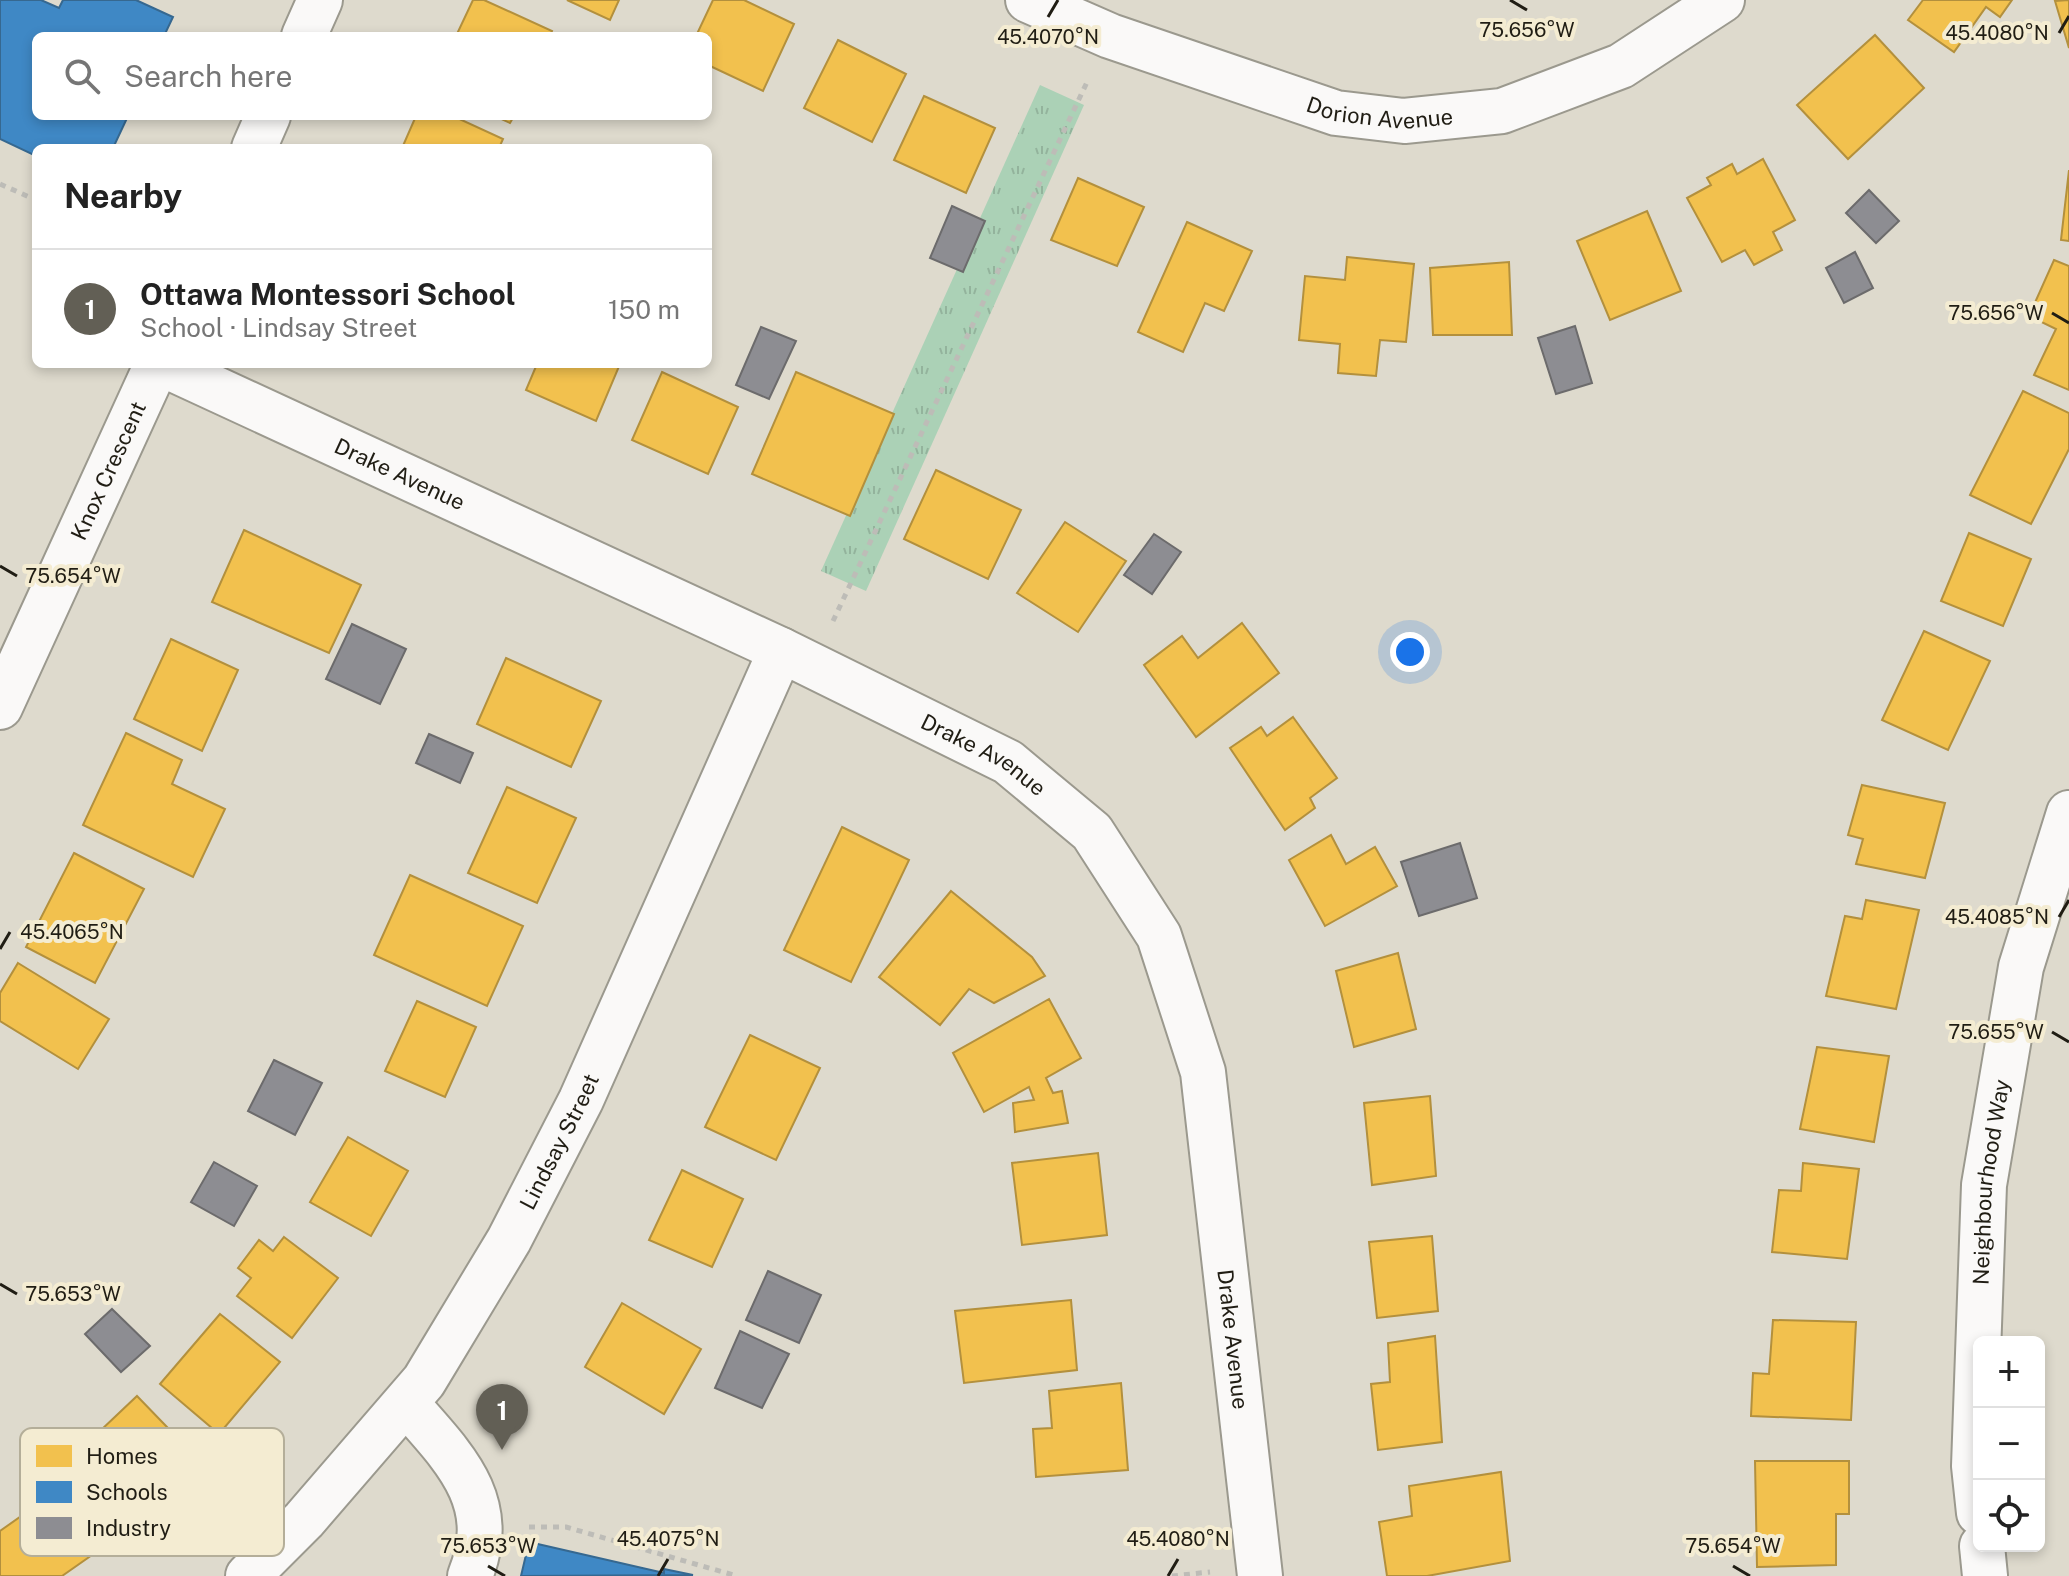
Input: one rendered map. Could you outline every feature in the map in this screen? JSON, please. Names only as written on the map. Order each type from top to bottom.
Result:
[{"type":"street","points":[[306,32],[320,0]]},
{"type":"street","name":"Dorion Avenue","points":[[1028,0],[1087,19],[1336,113],[1404,121],[1502,111],[1621,66],[1722,0]]},
{"type":"street","points":[[256,144],[266,120]]},
{"type":"street","name":"Knox Crescent","points":[[0,707],[158,368]]},
{"type":"street","name":"Drake Avenue","points":[[169,368],[796,657],[1008,762],[1092,832],[1159,936],[1203,1072],[1260,1576]]},
{"type":"street","name":"Lindsay Street","points":[[284,1540],[424,1381],[502,1252],[581,1100],[796,657]]},
{"type":"street","name":"Neighbourhood Way","points":[[1975,1480],[1984,1185],[2021,967],[2069,813]]},
{"type":"street","points":[[406,1403],[445,1447],[471,1485],[480,1520],[475,1562],[470,1576]]},
{"type":"street","points":[[1983,1552],[1985,1576]]},
{"type":"street","name":"Lindsay Street","points":[[248,1576],[268,1556]]},
{"type":"path","points":[[796,657],[1087,19]]},
{"type":"path","points":[[0,184],[32,198]]},
{"type":"path","points":[[519,1527],[566,1527],[737,1576]]},
{"type":"green space","points":[[1040,85],[1084,105],[866,591],[821,571]]},
{"type":"building: Homes","points":[[473,0],[484,0],[552,31],[552,32],[458,32]]},
{"type":"building: Homes","points":[[567,0],[619,0],[610,20]]},
{"type":"building: Homes","points":[[713,0],[744,0],[794,24],[763,91],[712,67],[712,32],[698,32]]},
{"type":"building: Homes","points":[[1923,0],[2012,0],[2000,17],[1986,7],[1954,52],[1908,20]]},
{"type":"building: Homes","points":[[2069,0],[2069,48],[2055,1]]},
{"type":"building: Homes","points":[[1875,35],[1924,88],[1848,159],[1797,105]]},
{"type":"building: Homes","points":[[838,40],[906,74],[872,142],[804,108]]},
{"type":"building: Homes","points":[[924,96],[995,128],[966,193],[894,160]]},
{"type":"building: Homes","points":[[414,120],[462,120],[503,139],[501,144],[404,144]]},
{"type":"building: Homes","points":[[1763,159],[1795,220],[1773,232],[1782,250],[1754,265],[1745,250],[1722,262],[1687,198],[1711,185],[1707,178],[1732,164],[1737,174]]},
{"type":"building: Homes","points":[[2069,170],[2069,241],[2061,240]]},
{"type":"building: Homes","points":[[1078,178],[1144,207],[1117,266],[1051,240]]},
{"type":"building: Homes","points":[[1647,211],[1681,291],[1610,320],[1577,241]]},
{"type":"building: Homes","points":[[1187,222],[1252,251],[1224,311],[1205,303],[1183,352],[1138,332]]},
{"type":"building: Homes","points":[[1347,257],[1414,264],[1406,342],[1380,340],[1376,376],[1338,373],[1340,344],[1299,340],[1305,276],[1345,280]]},
{"type":"building: Homes","points":[[2054,260],[2069,266],[2069,390],[2034,375],[2056,329],[2029,316]]},
{"type":"building: Homes","points":[[1509,262],[1512,335],[1433,335],[1430,268]]},
{"type":"building: Homes","points":[[535,368],[618,368],[596,421],[526,390]]},
{"type":"building: Homes","points":[[662,372],[738,407],[708,474],[632,440]]},
{"type":"building: Homes","points":[[796,372],[894,414],[850,516],[752,474]]},
{"type":"building: Homes","points":[[2023,391],[2069,413],[2069,449],[2031,524],[1970,495]]},
{"type":"building: Homes","points":[[936,470],[1021,510],[988,579],[904,539]]},
{"type":"building: Homes","points":[[1065,522],[1126,561],[1078,632],[1017,593]]},
{"type":"building: Homes","points":[[244,530],[361,585],[329,653],[212,602]]},
{"type":"building: Homes","points":[[1969,533],[2031,559],[2003,626],[1941,601]]},
{"type":"building: Homes","points":[[1242,623],[1279,673],[1196,737],[1144,665],[1182,636],[1198,658]]},
{"type":"building: Homes","points":[[1924,631],[1990,661],[1948,750],[1882,720]]},
{"type":"building: Homes","points":[[171,639],[238,670],[202,751],[134,719]]},
{"type":"building: Homes","points":[[506,658],[601,701],[571,767],[477,724]]},
{"type":"building: Homes","points":[[1293,717],[1337,778],[1310,798],[1315,808],[1285,830],[1230,748],[1261,727],[1267,736]]},
{"type":"building: Homes","points":[[126,733],[182,760],[172,784],[225,809],[193,877],[83,825]]},
{"type":"building: Homes","points":[[1862,785],[1945,803],[1925,878],[1856,864],[1863,839],[1848,835]]},
{"type":"building: Homes","points":[[507,787],[576,818],[537,903],[468,873]]},
{"type":"building: Homes","points":[[842,827],[909,860],[851,982],[784,950]]},
{"type":"building: Homes","points":[[1331,835],[1346,864],[1375,847],[1397,886],[1325,926],[1289,860]]},
{"type":"building: Homes","points":[[74,853],[144,889],[95,983],[26,947]]},
{"type":"building: Homes","points":[[410,875],[523,926],[487,1006],[374,955]]},
{"type":"building: Homes","points":[[951,891],[1032,957],[1045,976],[994,1003],[969,989],[940,1025],[879,977]]},
{"type":"building: Homes","points":[[1866,900],[1919,910],[1896,1009],[1826,996],[1845,916],[1862,919]]},
{"type":"building: Homes","points":[[1398,953],[1416,1029],[1354,1047],[1336,971]]},
{"type":"building: Homes","points":[[18,963],[109,1019],[78,1069],[0,1021],[0,993]]},
{"type":"building: Homes","points":[[1049,999],[1081,1058],[1046,1078],[1053,1093],[1062,1091],[1068,1123],[1015,1132],[1013,1103],[1034,1100],[1029,1087],[984,1112],[953,1053]]},
{"type":"building: Homes","points":[[417,1001],[476,1027],[445,1097],[385,1071]]},
{"type":"building: Homes","points":[[750,1035],[820,1068],[776,1160],[705,1127]]},
{"type":"building: Homes","points":[[1817,1047],[1889,1056],[1874,1142],[1800,1129]]},
{"type":"building: Homes","points":[[1430,1096],[1436,1176],[1372,1185],[1364,1103]]},
{"type":"building: Homes","points":[[348,1137],[408,1171],[371,1236],[310,1202]]},
{"type":"building: Homes","points":[[1098,1153],[1107,1235],[1022,1245],[1012,1163]]},
{"type":"building: Homes","points":[[1803,1163],[1859,1169],[1847,1259],[1772,1252],[1779,1190],[1801,1191]]},
{"type":"building: Homes","points":[[682,1170],[743,1199],[712,1267],[649,1240]]},
{"type":"building: Homes","points":[[1432,1236],[1438,1311],[1377,1318],[1369,1242]]},
{"type":"building: Homes","points":[[284,1237],[338,1278],[292,1338],[237,1296],[251,1278],[238,1268],[259,1240],[273,1251]]},
{"type":"building: Homes","points":[[1071,1300],[1077,1370],[964,1383],[955,1311]]},
{"type":"building: Homes","points":[[622,1303],[701,1349],[664,1414],[585,1367]]},
{"type":"building: Homes","points":[[220,1314],[280,1362],[224,1428],[212,1428],[160,1384]]},
{"type":"building: Homes","points":[[1773,1320],[1856,1322],[1851,1420],[1751,1416],[1753,1373],[1769,1374]]},
{"type":"building: Homes","points":[[1435,1336],[1442,1442],[1378,1450],[1371,1384],[1390,1382],[1388,1343]]},
{"type":"building: Homes","points":[[1121,1383],[1128,1470],[1036,1477],[1033,1429],[1052,1428],[1049,1391]]},
{"type":"building: Homes","points":[[137,1396],[168,1428],[103,1428]]},
{"type":"building: Homes","points":[[1755,1461],[1849,1461],[1849,1514],[1836,1514],[1836,1565],[1757,1567]]},
{"type":"building: Homes","points":[[1501,1472],[1510,1561],[1427,1576],[1387,1576],[1379,1522],[1412,1516],[1409,1486]]},
{"type":"building: Homes","points":[[20,1517],[20,1556],[91,1556],[62,1576],[0,1576],[0,1531]]},
{"type":"building: Schools","points":[[0,0],[41,0],[59,8],[63,0],[136,0],[173,17],[166,32],[32,32],[32,120],[126,120],[115,144],[32,144],[32,154],[0,139]]},
{"type":"building: Schools","points":[[529,1542],[664,1573],[664,1569],[693,1575],[521,1576]]},
{"type":"building: Industry","points":[[1869,190],[1899,221],[1876,243],[1846,213]]},
{"type":"building: Industry","points":[[952,206],[985,221],[963,272],[930,258]]},
{"type":"building: Industry","points":[[1855,252],[1873,288],[1844,303],[1826,268]]},
{"type":"building: Industry","points":[[1575,326],[1592,383],[1556,394],[1538,338]]},
{"type":"building: Industry","points":[[761,327],[796,341],[769,399],[736,385]]},
{"type":"building: Industry","points":[[1154,534],[1181,552],[1152,594],[1124,575]]},
{"type":"building: Industry","points":[[352,624],[406,649],[380,704],[326,679]]},
{"type":"building: Industry","points":[[429,734],[473,753],[460,783],[416,763]]},
{"type":"building: Industry","points":[[1460,843],[1477,898],[1419,916],[1401,862]]},
{"type":"building: Industry","points":[[274,1060],[322,1083],[295,1135],[248,1111]]},
{"type":"building: Industry","points":[[214,1162],[257,1186],[234,1226],[191,1202]]},
{"type":"building: Industry","points":[[768,1271],[821,1295],[799,1343],[746,1320]]},
{"type":"building: Industry","points":[[112,1309],[150,1346],[121,1372],[85,1334]]},
{"type":"building: Industry","points":[[740,1331],[789,1354],[762,1408],[715,1388]]},
{"type":"place","name":"Ottawa Montessori School","points":[[502,1450]]}]
